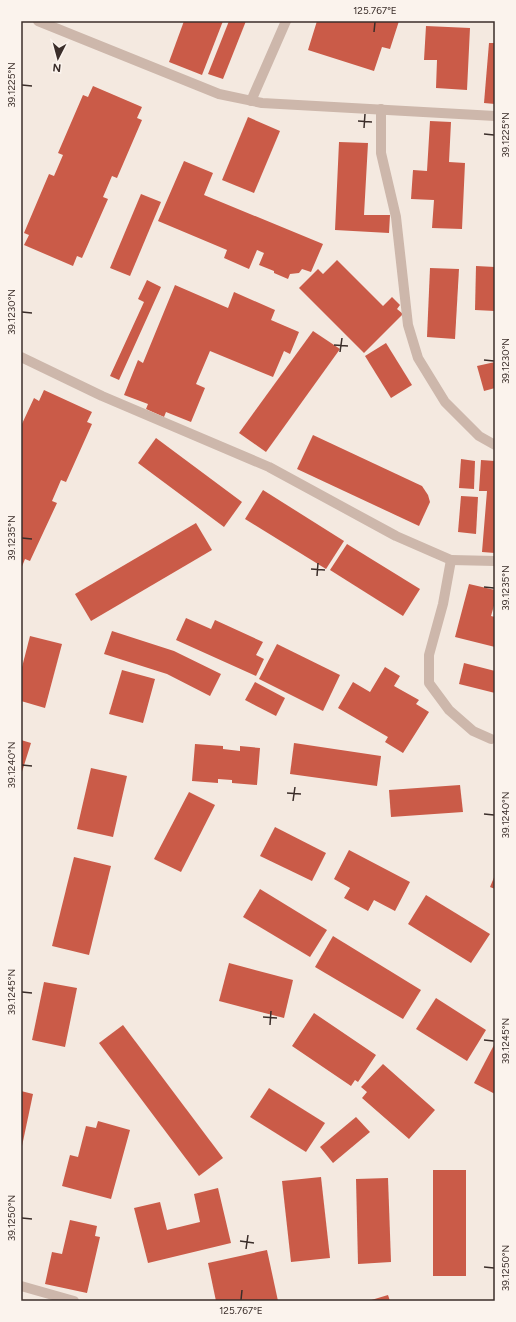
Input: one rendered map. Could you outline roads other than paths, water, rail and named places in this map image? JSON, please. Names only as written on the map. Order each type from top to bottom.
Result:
[{"type":"street","points":[[38,21],[219,94],[251,101],[262,103],[495,116]]},
{"type":"street","points":[[251,101],[286,21]]},
{"type":"street","points":[[381,109],[381,153],[396,217],[408,325],[418,358],[445,402],[479,436],[495,445]]},
{"type":"street","points":[[21,357],[102,396],[269,467],[396,536],[451,560],[495,561]]},
{"type":"street","points":[[451,560],[443,604],[429,655],[429,683],[449,710],[473,731],[491,739]]},
{"type":"street","points":[[21,1286],[74,1301]]}]
